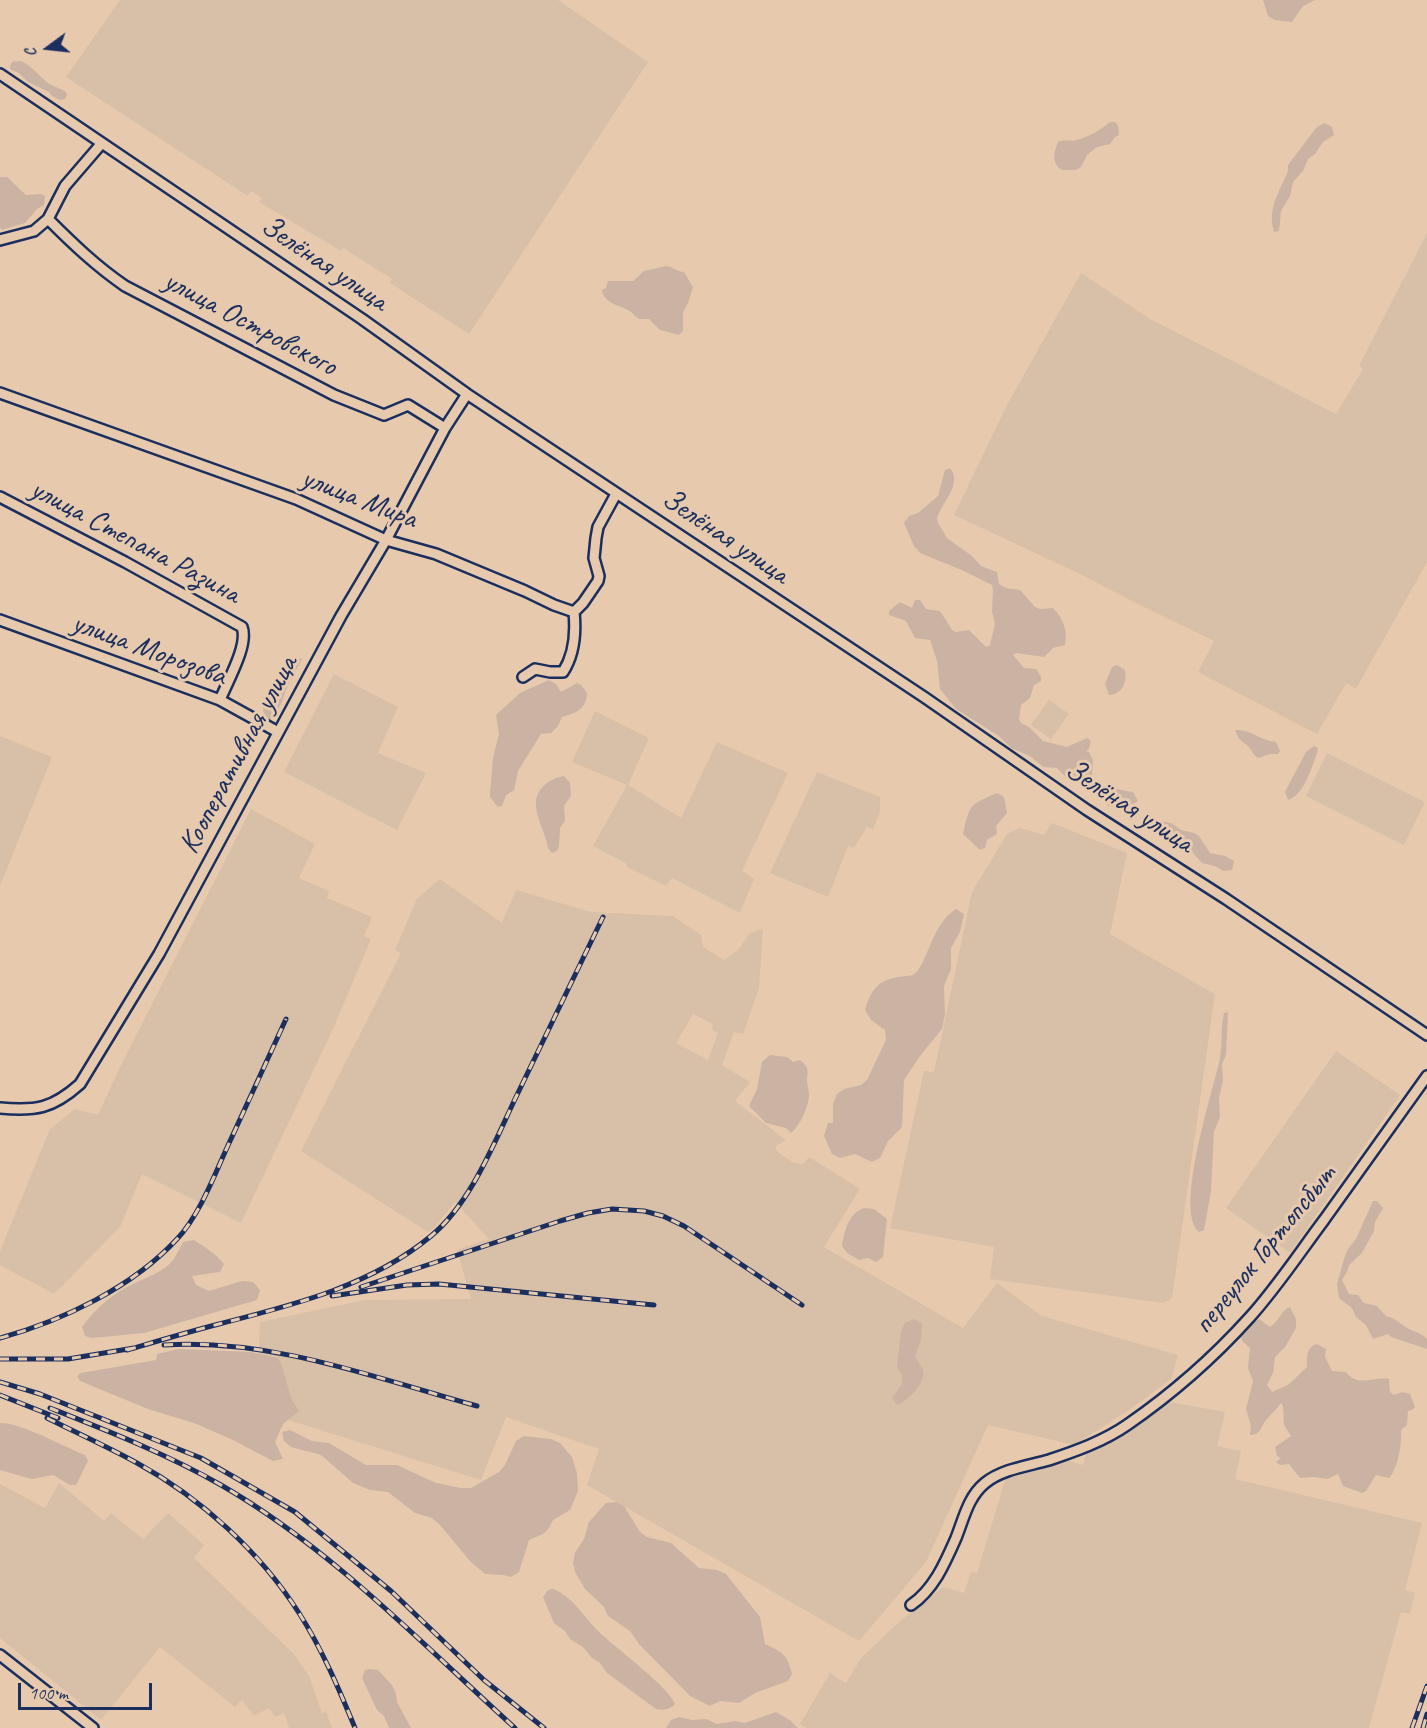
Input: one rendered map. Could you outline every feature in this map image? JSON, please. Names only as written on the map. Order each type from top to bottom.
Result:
[{"type":"street","name":"Зелёная улица","points":[[0,74],[362,319],[467,394],[924,697],[1087,810],[1226,898],[1427,1035]]},
{"type":"street","points":[[0,240],[34,231],[48,219],[65,186],[102,143]]},
{"type":"street","name":"улица Островского","points":[[48,219],[82,254],[125,286],[334,395],[384,415],[408,405],[446,428]]},
{"type":"street","name":"улица Мира","points":[[0,393],[296,499],[386,540],[436,554],[574,612]]},
{"type":"street","name":"Кооперативная улица","points":[[0,1108],[42,1109],[65,1098],[80,1084],[159,954],[278,732],[467,394]]},
{"type":"street","points":[[523,677],[535,669],[563,672],[570,660],[575,623],[574,612],[598,581],[594,551],[598,527],[616,494]]},
{"type":"street","name":"улица Степана Разина","points":[[0,497],[125,562],[242,627],[244,636],[242,648],[220,700]]},
{"type":"street","name":"улица Морозова","points":[[0,620],[220,700],[278,732]]},
{"type":"street","name":"переулок Гортопсбыт","points":[[911,1605],[933,1584],[971,1500],[987,1481],[1012,1470],[1072,1452],[1113,1434],[1178,1386],[1235,1333],[1296,1258],[1427,1076]]},
{"type":"street","points":[[0,1655],[93,1728]]},
{"type":"shaded area","points":[[120,0],[558,0],[648,62],[469,334],[390,283],[392,279],[343,248],[341,251],[259,202],[262,198],[251,191],[248,196],[66,77]]},
{"type":"shaded area","points":[[1263,0],[1315,0],[1303,6],[1292,22],[1275,20],[1268,16]]},
{"type":"shaded area","points":[[21,61],[48,83],[66,92],[65,99],[60,100],[52,96],[11,70],[12,62]]},
{"type":"shaded area","points":[[1110,122],[1118,125],[1119,135],[1110,144],[1097,147],[1087,155],[1081,167],[1076,170],[1062,170],[1056,164],[1054,157],[1058,142],[1074,141],[1086,137]]},
{"type":"shaded area","points":[[1324,123],[1332,127],[1334,135],[1323,142],[1315,154],[1308,159],[1303,171],[1293,182],[1290,196],[1281,211],[1279,231],[1274,232],[1273,208],[1288,171],[1288,165],[1316,128]]},
{"type":"shaded area","points":[[0,177],[7,177],[26,195],[45,196],[44,205],[37,209],[25,223],[2,230],[0,228]]},
{"type":"shaded area","points":[[1427,233],[1427,562],[1356,689],[1346,683],[1317,734],[1198,672],[1214,641],[1076,572],[954,515],[1007,405],[1081,273],[1150,319],[1336,414],[1363,369],[1359,366]]},
{"type":"shaded area","points":[[666,266],[684,272],[693,287],[683,312],[683,331],[679,335],[660,330],[649,319],[639,319],[631,312],[606,299],[602,290],[606,288],[608,281],[633,281],[644,271]]},
{"type":"shaded area","points":[[950,468],[954,480],[953,487],[937,518],[947,538],[972,556],[981,566],[997,572],[999,584],[1006,588],[1020,590],[1035,607],[1053,608],[1062,620],[1066,635],[1065,645],[1053,648],[1044,657],[1016,653],[1013,655],[1024,668],[1036,669],[1041,677],[1041,681],[1034,685],[1030,698],[1021,705],[1019,719],[1043,741],[1067,747],[1087,738],[1091,741],[1086,751],[1093,760],[1092,777],[1082,784],[1066,777],[1057,768],[1043,767],[1030,756],[1011,748],[999,736],[956,709],[940,689],[937,661],[930,640],[915,638],[906,621],[889,615],[889,611],[900,602],[912,608],[915,600],[920,600],[926,609],[940,611],[952,630],[956,632],[969,630],[986,647],[990,645],[995,624],[992,611],[992,585],[920,553],[914,546],[904,523],[909,516],[918,513],[938,496],[945,470]]},
{"type":"shaded area","points":[[302,658],[277,712],[269,721],[265,720],[263,708],[273,697],[284,674],[288,672],[294,661]]},
{"type":"shaded area","points":[[1117,665],[1125,670],[1125,683],[1121,690],[1109,695],[1105,684],[1112,667]]},
{"type":"shaded area","points":[[334,674],[398,707],[378,753],[426,773],[397,830],[284,772]]},
{"type":"shaded area","points":[[549,680],[556,684],[561,692],[577,683],[581,685],[587,693],[585,703],[576,712],[562,717],[558,726],[551,733],[541,734],[518,771],[514,790],[506,795],[502,806],[498,807],[490,797],[493,758],[499,734],[496,715],[520,693]]},
{"type":"shaded area","points":[[1049,700],[1069,714],[1051,739],[1031,725]]},
{"type":"shaded area","points":[[595,711],[649,738],[628,785],[681,818],[717,742],[788,773],[742,871],[754,879],[740,913],[672,878],[666,886],[627,867],[627,864],[593,846],[627,785],[572,762]]},
{"type":"shaded area","points":[[1235,730],[1246,731],[1276,742],[1280,751],[1278,754],[1258,758],[1237,736]]},
{"type":"shaded area","points":[[0,736],[52,757],[0,886]]},
{"type":"shaded area","points":[[1314,746],[1318,748],[1317,753],[1307,780],[1299,793],[1288,800],[1285,792],[1306,752]]},
{"type":"shaded area","points":[[1327,753],[1425,802],[1404,845],[1306,796]]},
{"type":"shaded area","points":[[817,772],[880,797],[880,812],[873,829],[867,827],[854,848],[848,846],[828,897],[770,873]]},
{"type":"shaded area","points":[[564,776],[570,783],[571,796],[564,806],[565,821],[560,828],[559,847],[552,853],[548,848],[538,815],[536,799],[544,785]]},
{"type":"shaded area","points":[[1110,788],[1133,792],[1138,801],[1124,811],[1107,805],[1104,796],[1106,790]]},
{"type":"shaded area","points":[[997,793],[1004,797],[1007,813],[996,826],[997,834],[987,840],[985,848],[980,850],[963,834],[967,817],[976,803]]},
{"type":"shaded area","points":[[251,809],[315,844],[299,878],[329,891],[327,898],[372,917],[364,936],[371,939],[333,1029],[241,1223],[142,1174],[120,1227],[54,1294],[0,1265],[0,1251],[50,1129],[75,1109],[98,1115]]},
{"type":"shaded area","points":[[1153,819],[1171,823],[1181,830],[1199,836],[1210,853],[1225,856],[1234,861],[1232,870],[1223,871],[1215,866],[1202,863],[1192,852],[1178,846],[1153,825]]},
{"type":"shaded area","points":[[1052,823],[1127,853],[1110,934],[1215,994],[1172,1298],[1163,1303],[990,1279],[994,1247],[890,1228],[924,1071],[934,1072],[972,892],[1007,834],[1020,828],[1044,835]]},
{"type":"shaded area","points":[[440,879],[502,923],[516,890],[591,912],[673,916],[701,935],[703,947],[724,960],[739,949],[749,934],[763,928],[759,988],[743,1034],[734,1032],[722,1065],[750,1082],[735,1101],[786,1140],[775,1147],[779,1153],[794,1163],[803,1164],[809,1157],[860,1189],[824,1247],[963,1328],[997,1283],[1042,1316],[1178,1355],[1171,1379],[1129,1410],[1074,1445],[988,1425],[926,1562],[859,1641],[587,1485],[599,1449],[506,1417],[481,1480],[256,1410],[260,1322],[365,1300],[471,1299],[457,1250],[489,1239],[455,1202],[428,1232],[301,1151],[401,953],[395,950],[417,899]],"holes":[[[693,1014],[713,1024],[712,1030],[718,1033],[708,1060],[676,1043]]]},
{"type":"shaded area","points":[[956,909],[964,914],[960,932],[951,948],[951,969],[944,986],[945,1014],[942,1029],[904,1080],[902,1127],[888,1141],[880,1158],[872,1162],[855,1154],[840,1158],[832,1154],[824,1136],[828,1123],[833,1123],[833,1104],[837,1094],[844,1089],[861,1085],[867,1080],[886,1040],[885,1030],[871,1020],[865,1010],[870,997],[876,987],[886,980],[913,975],[918,970],[935,934]]},
{"type":"shaded area","points":[[1228,1012],[1226,1055],[1222,1064],[1223,1081],[1219,1098],[1220,1117],[1214,1132],[1211,1191],[1204,1230],[1199,1232],[1192,1220],[1192,1178],[1220,1057],[1224,1013]]},
{"type":"shaded area","points":[[1336,1051],[1400,1095],[1290,1253],[1226,1208]]},
{"type":"shaded area","points":[[770,1055],[787,1057],[793,1062],[800,1060],[807,1069],[809,1095],[807,1105],[801,1121],[791,1133],[786,1128],[766,1123],[749,1106],[757,1089],[762,1062]]},
{"type":"shaded area","points":[[1373,1201],[1377,1201],[1383,1208],[1375,1222],[1374,1231],[1362,1253],[1349,1265],[1342,1280],[1349,1294],[1358,1295],[1364,1303],[1377,1306],[1386,1316],[1424,1336],[1427,1339],[1427,1349],[1388,1334],[1373,1339],[1366,1325],[1356,1317],[1352,1308],[1339,1298],[1337,1284],[1344,1259]]},
{"type":"shaded area","points":[[864,1208],[874,1209],[887,1219],[883,1257],[876,1262],[868,1258],[859,1260],[847,1253],[842,1246],[851,1218]]},
{"type":"shaded area","points":[[194,1240],[224,1264],[220,1272],[192,1276],[196,1285],[209,1291],[242,1281],[253,1282],[260,1290],[257,1300],[144,1333],[92,1338],[85,1336],[82,1327],[105,1302],[125,1288],[155,1274],[174,1259],[183,1242]]},
{"type":"shaded area","points":[[1290,1307],[1296,1319],[1296,1328],[1285,1347],[1275,1357],[1273,1373],[1267,1385],[1272,1392],[1288,1385],[1307,1367],[1309,1350],[1317,1344],[1326,1349],[1325,1357],[1332,1371],[1346,1372],[1351,1377],[1361,1380],[1389,1379],[1390,1392],[1394,1395],[1402,1392],[1410,1394],[1415,1407],[1408,1411],[1407,1425],[1401,1430],[1400,1449],[1395,1469],[1389,1478],[1376,1475],[1366,1491],[1362,1493],[1343,1486],[1338,1474],[1327,1479],[1300,1478],[1289,1464],[1280,1465],[1276,1462],[1281,1458],[1277,1456],[1275,1447],[1291,1436],[1284,1425],[1281,1403],[1259,1432],[1250,1435],[1251,1426],[1246,1409],[1253,1381],[1248,1368],[1250,1348],[1241,1337],[1245,1328],[1259,1319],[1270,1327]]},
{"type":"shaded area","points":[[914,1319],[922,1324],[921,1340],[915,1356],[923,1370],[922,1381],[915,1391],[897,1405],[892,1398],[902,1384],[902,1375],[897,1367],[901,1331],[905,1323]]},
{"type":"shaded area","points":[[178,1349],[251,1352],[277,1358],[281,1363],[291,1398],[299,1411],[283,1424],[275,1442],[283,1459],[273,1461],[194,1423],[148,1409],[80,1381],[77,1376],[81,1373],[156,1360],[157,1354]]},
{"type":"shaded area","points":[[1164,1401],[1225,1412],[1217,1446],[1241,1451],[1235,1479],[1422,1523],[1405,1590],[1415,1593],[1410,1614],[1401,1612],[1369,1728],[807,1728],[800,1724],[830,1673],[846,1683],[861,1658],[900,1621],[943,1587],[964,1593],[971,1572],[977,1573],[1006,1477],[1062,1459],[1083,1465],[1087,1449],[1115,1438]]},
{"type":"shaded area","points":[[0,1423],[18,1426],[85,1455],[88,1461],[76,1485],[70,1485],[53,1475],[32,1479],[0,1470]]},
{"type":"shaded area","points":[[290,1430],[312,1441],[329,1443],[366,1465],[397,1465],[436,1483],[461,1488],[471,1488],[499,1472],[505,1465],[516,1441],[524,1436],[551,1439],[560,1443],[572,1457],[577,1473],[578,1491],[570,1510],[553,1520],[543,1534],[529,1540],[519,1572],[511,1577],[485,1574],[470,1561],[432,1518],[415,1513],[388,1492],[370,1490],[353,1483],[321,1455],[291,1447],[284,1441],[282,1432]]},
{"type":"shaded area","points":[[59,1483],[104,1521],[111,1513],[143,1539],[168,1513],[204,1545],[194,1558],[293,1653],[309,1676],[322,1713],[326,1712],[332,1728],[289,1728],[284,1713],[275,1717],[269,1708],[254,1716],[242,1700],[235,1707],[160,1647],[101,1720],[0,1638],[0,1484],[45,1508]]},
{"type":"shaded area","points":[[616,1502],[624,1506],[640,1532],[647,1537],[671,1543],[699,1568],[717,1570],[726,1574],[760,1617],[765,1644],[781,1652],[786,1658],[792,1674],[788,1681],[755,1693],[739,1703],[720,1701],[710,1706],[690,1696],[639,1644],[630,1631],[608,1616],[604,1607],[585,1589],[575,1572],[573,1563],[589,1522],[606,1503]]},
{"type":"shaded area","points":[[553,1589],[573,1602],[600,1633],[663,1688],[675,1704],[666,1709],[656,1709],[607,1673],[583,1647],[570,1639],[565,1631],[554,1623],[543,1597],[548,1590]]},
{"type":"shaded area","points":[[365,1670],[378,1670],[392,1685],[397,1702],[411,1728],[389,1728],[384,1716],[377,1710],[362,1678]]},
{"type":"shaded area","points":[[776,1712],[798,1728],[666,1728],[671,1720],[679,1717],[692,1720],[706,1719],[717,1724],[735,1721],[745,1723]]},
{"type":"railway","points":[[127,1350],[330,1292],[383,1268],[431,1236],[458,1207],[470,1190],[603,917]]},
{"type":"railway","points":[[0,1338],[48,1322],[95,1300],[140,1272],[177,1239],[192,1220],[204,1197],[286,1019]]},
{"type":"railway","points":[[361,1287],[560,1221],[612,1209],[644,1211],[663,1216],[684,1226],[802,1305]]},
{"type":"railway","points":[[332,1296],[407,1285],[439,1284],[654,1305]]},
{"type":"railway","points":[[164,1345],[204,1344],[283,1354],[322,1362],[477,1406]]},
{"type":"railway","points":[[0,1359],[68,1359],[134,1348]]},
{"type":"railway","points":[[0,1382],[40,1394],[201,1458],[295,1512],[391,1591],[484,1680],[544,1728]]},
{"type":"railway","points":[[0,1395],[58,1418]]},
{"type":"railway","points":[[50,1408],[180,1463],[262,1510],[301,1538],[374,1599],[515,1728]]},
{"type":"railway","points":[[47,1418],[161,1477],[206,1510],[247,1548],[283,1590],[299,1613],[330,1669],[355,1728]]},
{"type":"railway","points":[[1412,1728],[1427,1686]]},
{"type":"railway","points":[[1423,1728],[1427,1714]]}]
